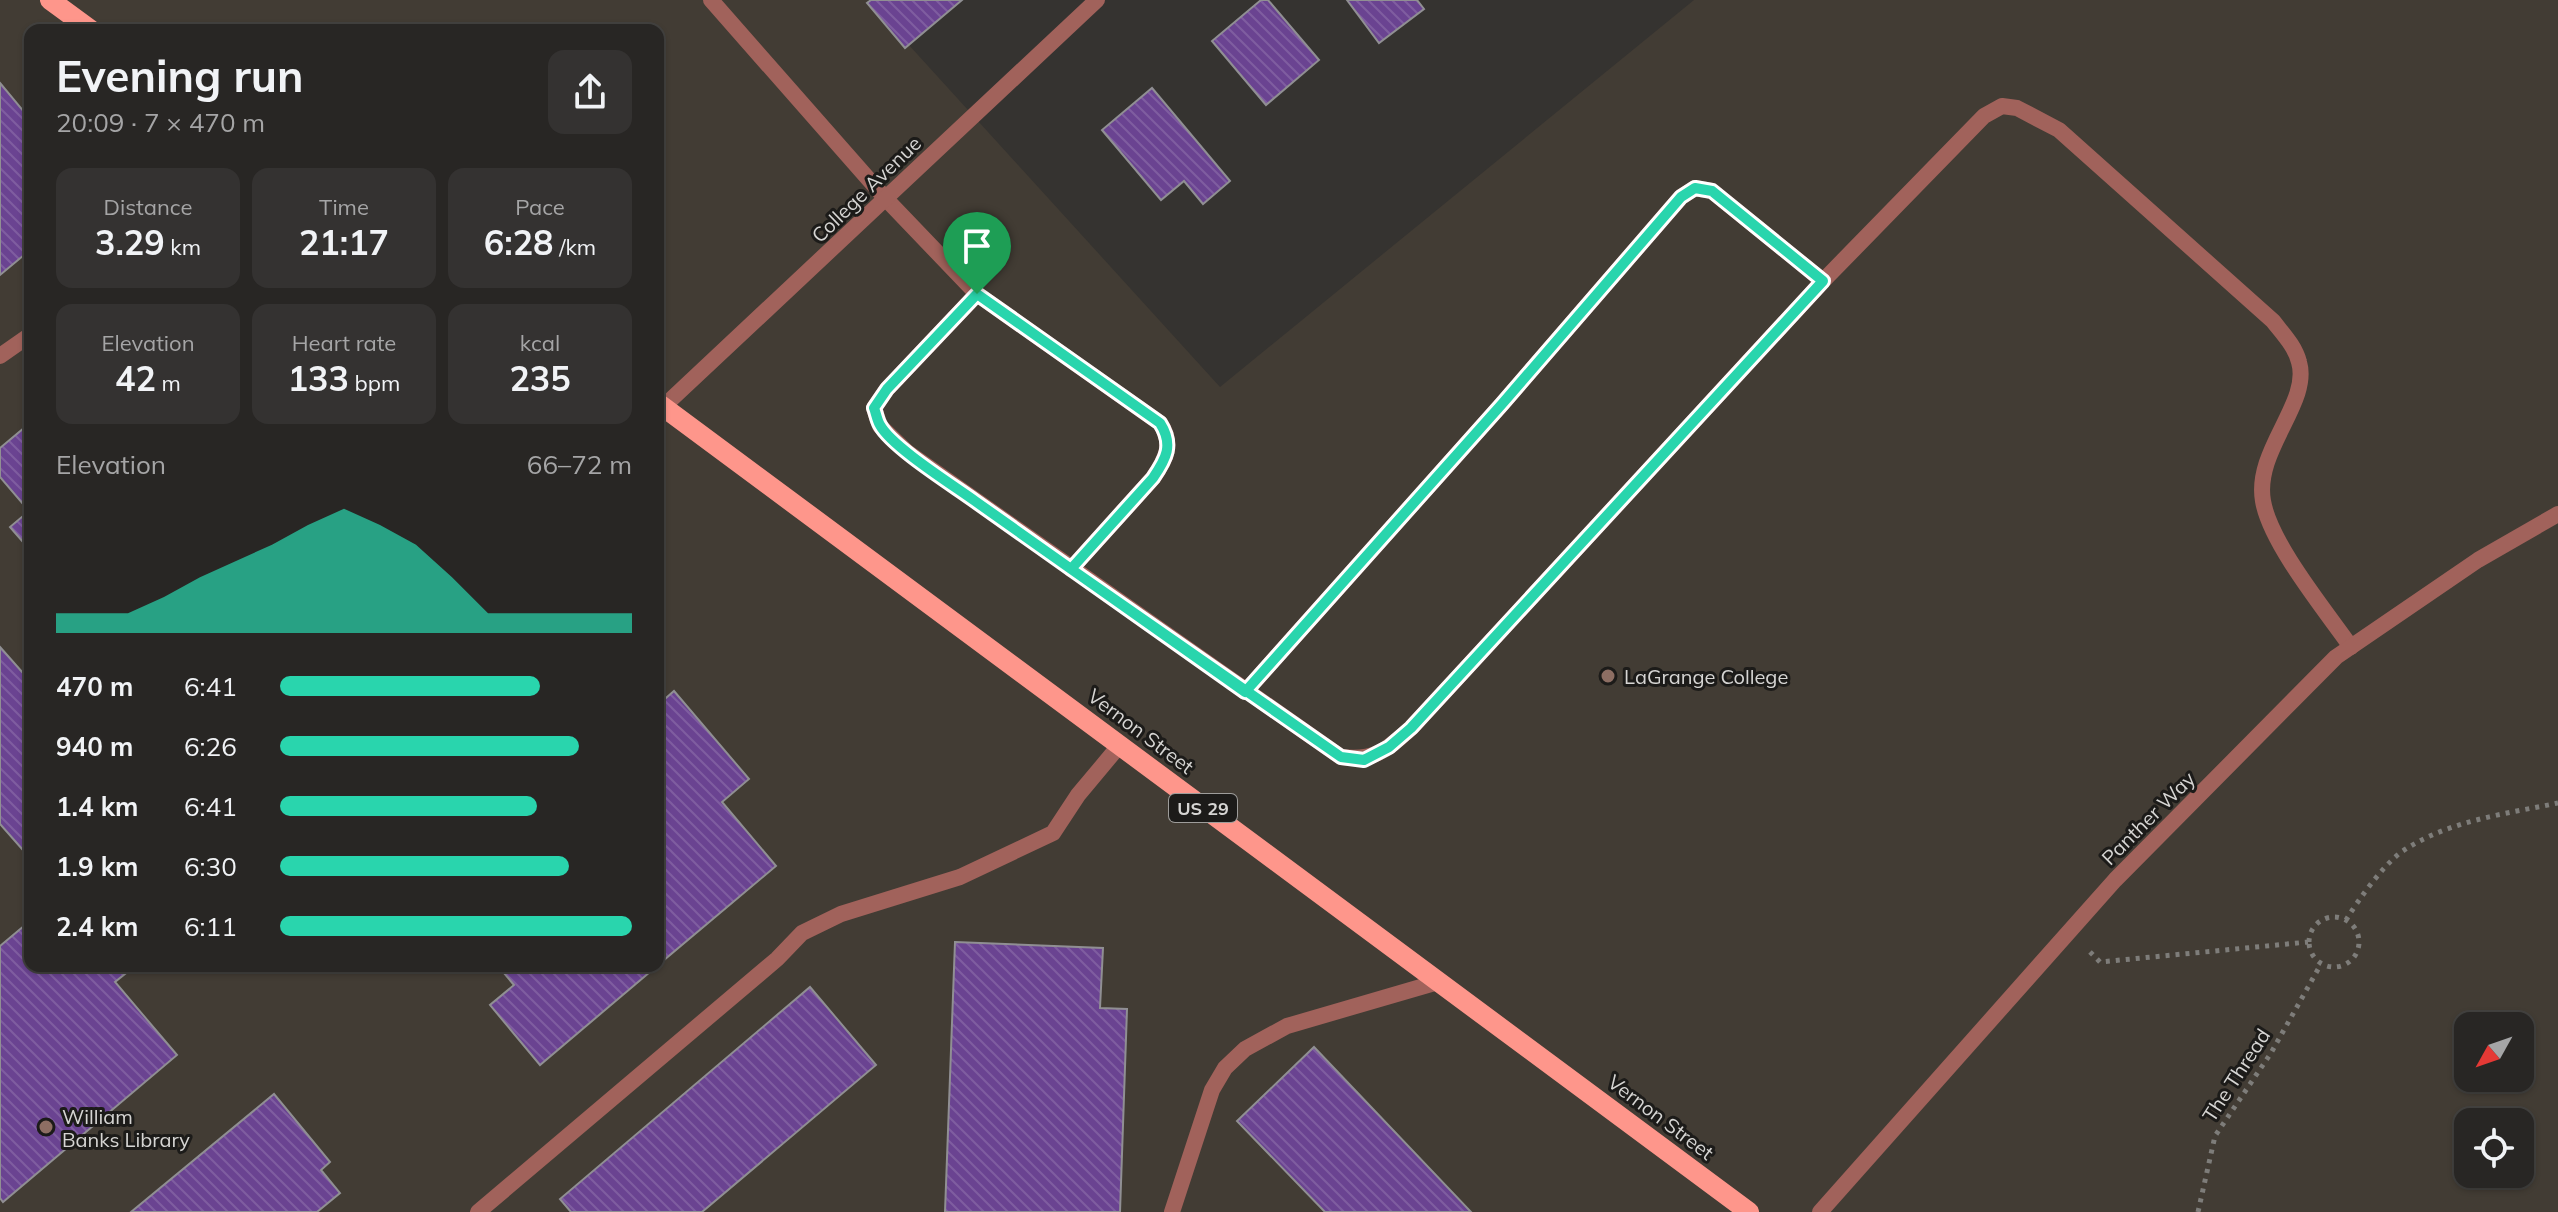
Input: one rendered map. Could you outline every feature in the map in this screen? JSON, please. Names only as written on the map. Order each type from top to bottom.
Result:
[{"type":"main road","points":[[50,0],[83,24]]},
{"type":"main road","name":"Vernon Street","points":[[664,407],[1749,1212]]},
{"type":"street","points":[[711,0],[886,199],[977,294],[1160,423],[1167,434],[1169,448],[1153,478],[1071,569]]},
{"type":"street","name":"College Avenue","points":[[664,402],[1097,0]]},
{"type":"street","points":[[977,294],[887,389],[874,408],[880,426],[907,452],[1245,692],[1341,757],[1364,760],[1389,747],[1411,728],[1823,281],[1993,109],[2002,106],[2017,108],[2059,130],[2273,321],[2292,346],[2300,364],[2300,381],[2292,406],[2271,448],[2263,473],[2262,499],[2282,547],[2351,647]]},
{"type":"street","points":[[1245,692],[1502,404],[1681,197],[1695,188],[1712,191],[1823,281]]},
{"type":"street","points":[[0,356],[24,339]]},
{"type":"street","name":"Panther Way","points":[[1820,1212],[2115,880],[2336,657],[2478,560],[2558,514]]},
{"type":"street","points":[[478,1212],[777,959],[802,933],[841,914],[960,877],[1053,833],[1078,795],[1119,746]]},
{"type":"street","points":[[1172,1212],[1212,1090],[1225,1068],[1245,1049],[1287,1026],[1438,982]]},
{"type":"path","points":[[2346,920],[2359,899],[2399,854],[2450,827],[2558,803]]},
{"type":"path","points":[[2338,917],[2346,920],[2352,924],[2359,938],[2355,954],[2344,965],[2321,964],[2310,951],[2308,942],[2314,925],[2321,920],[2338,917]]},
{"type":"path","points":[[2069,932],[2100,962],[2308,942]]},
{"type":"path","name":"The Thread","points":[[2198,1212],[2215,1136],[2271,1053],[2321,964]]},
{"type":"shaded area","name":"LaGrange College","points":[[0,0],[868,0],[1220,387],[1694,0],[2558,0],[2558,1212],[0,1212]]},
{"type":"building","points":[[871,0],[962,0],[905,48],[867,3]]},
{"type":"building","points":[[1261,0],[1268,0],[1319,60],[1266,105],[1212,41]]},
{"type":"building","points":[[1347,0],[1417,0],[1424,9],[1379,43]]},
{"type":"building","points":[[0,83],[24,112],[24,255],[0,275]]},
{"type":"building","points":[[1152,88],[1230,181],[1203,204],[1184,181],[1161,200],[1102,130]]},
{"type":"building","points":[[24,428],[24,505],[0,477],[0,448]]},
{"type":"building","points":[[24,515],[24,543],[10,527]]},
{"type":"building","points":[[0,647],[24,674],[24,851],[0,824]]},
{"type":"building","points":[[674,691],[749,779],[722,802],[776,866],[664,960],[664,700]]},
{"type":"building","name":"William Banks Library","points":[[24,926],[24,972],[128,972],[115,982],[177,1055],[3,1202],[0,1198],[0,946]]},
{"type":"building","points":[[955,942],[1103,948],[1100,1008],[1127,1009],[1120,1212],[945,1212]]},
{"type":"building","points":[[503,972],[650,972],[540,1065],[490,1005],[514,985]]},
{"type":"building","points":[[810,987],[876,1065],[702,1212],[571,1212],[560,1199]]},
{"type":"building","points":[[1314,1047],[1471,1212],[1325,1212],[1237,1121]]},
{"type":"building","points":[[274,1094],[330,1162],[321,1170],[340,1193],[317,1212],[131,1212]]},
{"type":"place","name":"LaGrange College","points":[[1608,676]]},
{"type":"place","name":"William Banks Library","points":[[46,1127]]},
{"type":"route","points":[[977,294],[887,389],[874,408],[880,426],[907,452],[989,511],[1071,569],[1158,630],[1245,692],[1502,404],[1681,197],[1695,188],[1712,191],[1823,281],[1411,728],[1389,747],[1364,760],[1341,757],[1310,738],[1071,569],[1153,478],[1169,448],[1167,434],[1160,423],[977,294]]}]
